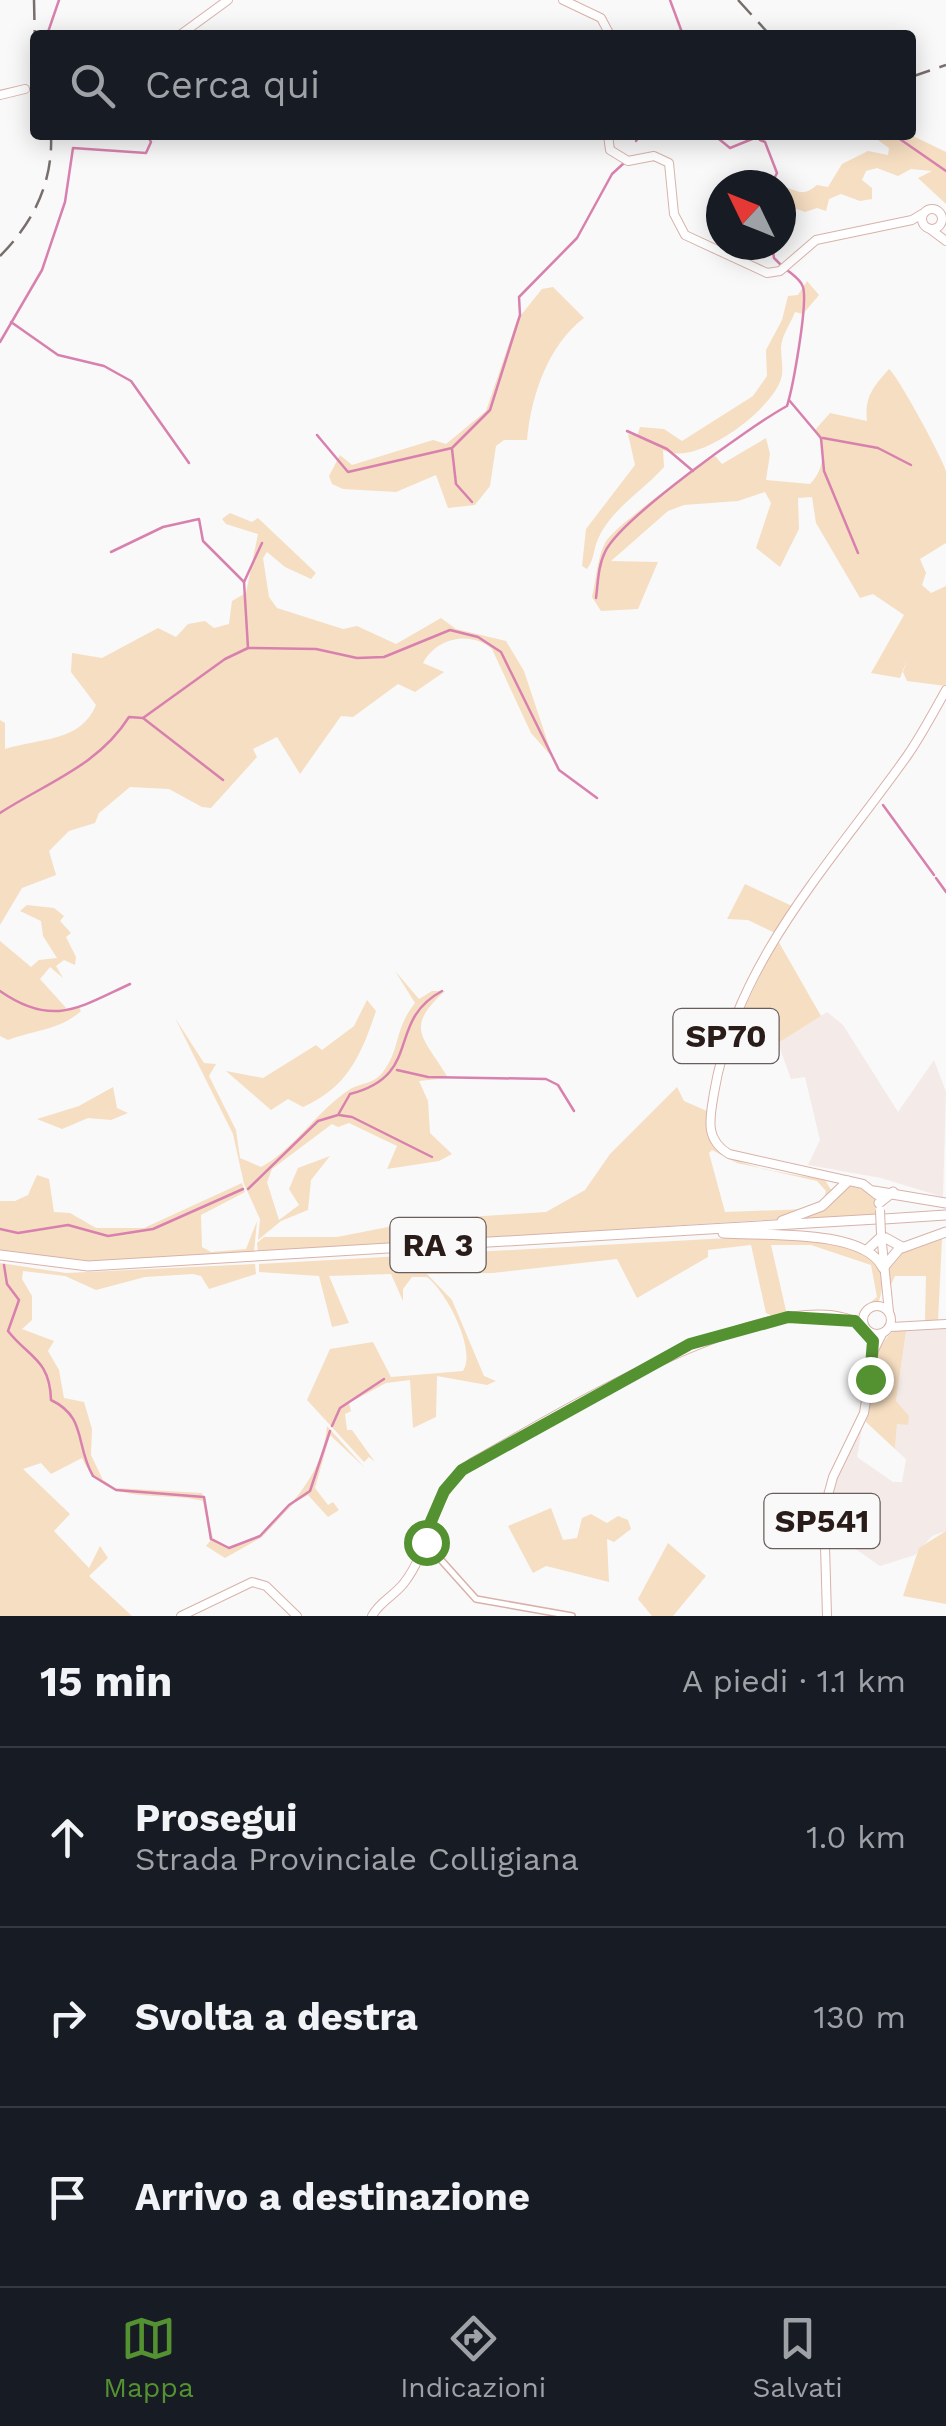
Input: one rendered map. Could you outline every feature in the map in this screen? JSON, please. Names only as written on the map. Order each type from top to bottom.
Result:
[{"type":"highway","points":[[826,1176],[833,1194]]},
{"type":"highway","points":[[720,1230],[784,1220],[822,1206],[848,1181]]},
{"type":"highway","points":[[874,1190],[946,1203]]},
{"type":"highway","points":[[880,1216],[896,1192]]},
{"type":"highway","name":"RA 3","points":[[0,1257],[76,1266],[720,1230],[880,1216],[946,1217]]},
{"type":"highway","points":[[720,1230],[786,1232],[867,1250],[884,1268],[902,1248],[946,1232]]},
{"type":"highway","points":[[867,1250],[882,1235],[902,1248]]},
{"type":"main road","points":[[187,30],[228,0]]},
{"type":"main road","points":[[564,0],[601,18],[607,30]]},
{"type":"main road","points":[[0,94],[25,89]]},
{"type":"main road","points":[[609,140],[610,150],[628,161],[654,156],[669,162],[674,214],[686,235],[760,271],[780,270],[816,240],[908,221],[937,210],[945,240]]},
{"type":"main road","points":[[922,214],[927,227]]},
{"type":"main road","points":[[908,221],[927,227],[945,240]]},
{"type":"main road","points":[[927,227],[940,224]]},
{"type":"main road","name":"SP70","points":[[874,1190],[734,1156],[718,1146],[710,1121],[722,1049],[782,926],[910,752],[946,690]]},
{"type":"main road","points":[[874,1190],[890,1327]]},
{"type":"main road","points":[[372,1616],[382,1600],[405,1582],[446,1488],[465,1468],[674,1352],[785,1317],[846,1319],[864,1314],[878,1306],[885,1293]]},
{"type":"main road","points":[[878,1306],[906,1322]]},
{"type":"main road","points":[[864,1314],[867,1330]]},
{"type":"main road","points":[[846,1319],[882,1334],[906,1322],[946,1324]]},
{"type":"main road","name":"SP541","points":[[867,1330],[874,1350]]},
{"type":"main road","name":"SP541","points":[[827,1616],[824,1510],[832,1480],[864,1413],[874,1350],[882,1334]]},
{"type":"main road","points":[[181,1616],[252,1582],[268,1588],[297,1616]]},
{"type":"street","points":[[423,1540],[476,1599],[572,1616]]},
{"type":"shaded area","points":[[916,137],[946,152],[946,204],[918,178],[932,171],[911,169],[898,176],[877,168],[866,171],[862,180],[872,188],[872,199],[860,201],[841,194],[829,199],[826,211],[796,209],[796,191],[804,192],[817,185],[828,187],[842,164],[868,151],[888,155],[889,148],[878,140]]},
{"type":"shaded area","points":[[807,281],[819,295],[803,314],[795,312],[783,338],[781,379],[763,406],[712,444],[694,451],[663,450],[664,467],[611,518],[598,539],[590,565],[587,569],[582,566],[586,529],[635,465],[628,434],[637,436],[640,427],[664,429],[682,441],[753,396],[767,376],[766,350],[782,320],[788,296],[798,295]]},
{"type":"shaded area","points":[[553,287],[584,318],[551,357],[533,406],[527,440],[504,440],[496,446],[490,486],[475,505],[448,508],[436,475],[396,492],[343,489],[332,484],[329,476],[340,455],[352,465],[433,440],[446,444],[486,411],[517,320],[542,289]]},
{"type":"shaded area","points":[[889,369],[920,418],[946,471],[946,543],[920,559],[926,573],[922,585],[931,593],[946,586],[946,686],[907,681],[903,672],[907,660],[900,678],[871,673],[904,615],[873,594],[860,598],[816,523],[812,497],[798,498],[799,529],[780,567],[756,548],[771,503],[765,492],[738,501],[684,505],[668,511],[611,561],[658,562],[638,609],[601,611],[592,597],[600,556],[605,543],[623,524],[715,456],[722,464],[766,438],[770,454],[766,480],[810,484],[819,472],[822,458],[815,430],[830,413],[867,421],[871,392]]},
{"type":"shaded area","points":[[230,513],[252,522],[258,518],[316,573],[311,579],[285,567],[267,552],[263,558],[269,597],[277,608],[343,629],[357,626],[396,644],[441,618],[456,629],[506,641],[524,671],[553,758],[531,733],[492,649],[474,640],[454,640],[436,648],[423,663],[444,672],[415,692],[398,684],[353,717],[341,716],[300,774],[277,737],[253,749],[257,757],[211,808],[169,789],[130,787],[99,813],[95,823],[69,831],[49,851],[56,875],[22,888],[0,925],[0,720],[5,723],[5,749],[70,732],[89,717],[96,705],[71,672],[72,653],[102,658],[158,628],[176,637],[188,624],[205,621],[214,628],[229,624],[232,601],[246,593],[258,534],[226,524],[222,519]]},
{"type":"shaded area","points":[[745,884],[792,906],[775,933],[748,920],[727,919]]},
{"type":"shaded area","points":[[27,905],[54,908],[64,916],[60,921],[71,933],[66,937],[76,957],[75,965],[64,960],[56,966],[63,978],[50,967],[40,979],[67,1009],[79,1007],[81,1011],[56,1026],[8,1040],[0,1036],[0,941],[31,967],[39,960],[57,958],[43,936],[41,921],[20,911]]},
{"type":"shaded area","points":[[777,939],[821,1016],[778,1043],[725,1050]]},
{"type":"shaded area","points":[[395,971],[419,999],[432,991],[445,991],[421,1024],[425,1042],[448,1078],[419,1081],[428,1101],[430,1133],[452,1154],[439,1161],[387,1169],[397,1146],[349,1123],[338,1127],[332,1124],[272,1169],[267,1182],[279,1220],[299,1205],[289,1189],[298,1168],[330,1156],[311,1180],[308,1210],[281,1221],[258,1240],[260,1219],[244,1184],[233,1134],[175,1018],[204,1063],[216,1064],[209,1076],[236,1130],[240,1158],[261,1167],[283,1152],[338,1098],[383,1072],[415,1003]]},
{"type":"shaded area","points":[[367,1000],[376,1011],[351,1068],[331,1090],[303,1107],[288,1099],[271,1110],[226,1071],[263,1078],[316,1045],[322,1050],[354,1026]]},
{"type":"shaded area","points":[[827,1012],[843,1025],[898,1112],[934,1060],[946,1092],[943,1197],[881,1178],[808,1165],[820,1140],[805,1077],[791,1079],[778,1043]]},
{"type":"shaded area","points":[[113,1087],[117,1108],[128,1113],[111,1120],[88,1118],[62,1129],[37,1119],[79,1106]]},
{"type":"shaded area","points":[[677,1087],[684,1101],[709,1112],[708,1131],[716,1145],[730,1156],[768,1170],[737,1163],[712,1150],[709,1153],[725,1212],[804,1209],[780,1219],[258,1252],[257,1243],[264,1237],[337,1237],[424,1220],[546,1212],[585,1190],[610,1154]]},
{"type":"shaded area","points":[[769,1170],[825,1180],[831,1190],[828,1199],[816,1204],[824,1199],[826,1191],[817,1181]]},
{"type":"shaded area","points":[[37,1175],[49,1179],[54,1212],[70,1213],[96,1228],[144,1228],[242,1183],[245,1192],[201,1215],[202,1247],[211,1252],[246,1249],[257,1221],[254,1252],[94,1263],[62,1262],[0,1250],[0,1201],[15,1201],[28,1195]]},
{"type":"shaded area","points":[[850,1184],[874,1195],[878,1216],[790,1222]]},
{"type":"shaded area","points":[[946,1233],[942,1239],[938,1321],[925,1321],[926,1276],[895,1276],[887,1293],[888,1264],[901,1251]]},
{"type":"shaded area","points":[[782,1235],[835,1244],[867,1257],[877,1267],[882,1282],[879,1301],[868,1304],[877,1297],[871,1265],[811,1245],[771,1245],[787,1315],[775,1317],[766,1313],[751,1245],[708,1250],[708,1257],[637,1298],[617,1259],[493,1273],[427,1274],[452,1300],[484,1376],[496,1381],[487,1385],[437,1376],[436,1417],[413,1428],[410,1380],[386,1383],[349,1403],[351,1411],[345,1414],[347,1430],[352,1430],[375,1462],[369,1457],[364,1462],[307,1400],[330,1349],[373,1342],[391,1377],[463,1371],[466,1349],[450,1307],[427,1277],[412,1277],[403,1289],[403,1301],[391,1274],[329,1276],[349,1323],[332,1327],[319,1276],[259,1272],[259,1264]]},
{"type":"shaded area","points":[[0,1263],[66,1273],[255,1264],[256,1274],[209,1289],[201,1276],[193,1274],[145,1277],[96,1290],[65,1276],[23,1271],[22,1279],[32,1296],[32,1320],[22,1329],[54,1341],[48,1351],[59,1370],[64,1398],[84,1402],[92,1429],[91,1455],[103,1480],[115,1488],[202,1493],[213,1538],[229,1547],[253,1540],[304,1487],[319,1459],[327,1426],[365,1468],[330,1435],[315,1488],[328,1505],[333,1502],[339,1510],[328,1517],[308,1495],[294,1503],[262,1537],[225,1558],[206,1546],[210,1541],[203,1501],[118,1491],[91,1474],[82,1458],[51,1474],[41,1463],[23,1469],[70,1514],[54,1531],[89,1568],[100,1546],[108,1558],[89,1576],[132,1616],[0,1616]]},
{"type":"shaded area","points":[[907,1325],[946,1327],[946,1531],[932,1536],[915,1555],[880,1566],[824,1527],[834,1482],[863,1421],[857,1457],[893,1482],[902,1482],[906,1459],[895,1449],[897,1423],[907,1425],[896,1402]]},
{"type":"shaded area","points":[[907,1325],[896,1401],[909,1416],[908,1425],[897,1424],[895,1449],[866,1422],[879,1352],[894,1331]]},
{"type":"shaded area","points":[[551,1508],[563,1540],[577,1538],[582,1518],[591,1514],[607,1523],[618,1516],[628,1520],[631,1529],[614,1542],[607,1539],[609,1582],[546,1566],[533,1573],[508,1526]]},
{"type":"shaded area","points":[[946,1531],[946,1604],[903,1596],[919,1548]]},
{"type":"shaded area","points":[[668,1543],[706,1576],[673,1616],[652,1616],[638,1599]]},
{"type":"waterway","points":[[49,30],[59,0]]},
{"type":"waterway","points":[[670,0],[681,30]]},
{"type":"waterway","points":[[0,342],[42,270],[65,202],[73,148],[146,153],[150,140]]},
{"type":"waterway","points":[[720,140],[730,148],[750,140]]},
{"type":"waterway","points":[[760,140],[765,142],[776,170]]},
{"type":"waterway","points":[[901,140],[946,171]]},
{"type":"waterway","points":[[317,435],[348,472],[452,448],[490,410],[520,315],[519,297],[577,238],[612,174],[624,163]]},
{"type":"waterway","points":[[776,260],[781,265]]},
{"type":"waterway","points":[[596,598],[603,557],[616,537],[689,474],[787,406],[804,296],[800,282],[787,270]]},
{"type":"waterway","points":[[11,322],[58,355],[104,366],[131,381],[189,463]]},
{"type":"waterway","points":[[789,400],[821,438],[824,471],[858,553]]},
{"type":"waterway","points":[[627,431],[667,449],[693,471]]},
{"type":"waterway","points":[[823,438],[878,448],[911,465]]},
{"type":"waterway","points":[[452,449],[456,484],[472,502]]},
{"type":"waterway","points":[[111,552],[163,527],[199,519],[203,541],[244,582],[248,648]]},
{"type":"waterway","points":[[244,582],[262,543]]},
{"type":"waterway","points":[[0,813],[87,761],[129,717],[143,718],[225,659],[248,648],[316,649],[357,658],[384,657],[450,630],[478,637],[501,652],[559,770],[597,798]]},
{"type":"waterway","points":[[143,718],[223,780]]},
{"type":"waterway","points":[[883,805],[934,875]]},
{"type":"waterway","points":[[936,878],[946,892]]},
{"type":"waterway","points":[[0,991],[36,1009],[51,1011],[81,1006],[130,984]]},
{"type":"waterway","points":[[248,1189],[318,1121],[338,1115],[350,1094],[388,1074],[414,1018],[442,991]]},
{"type":"waterway","points":[[397,1070],[428,1077],[546,1079],[558,1085],[574,1111]]},
{"type":"waterway","points":[[339,1115],[352,1117],[432,1157]]},
{"type":"waterway","points":[[0,1229],[18,1233],[68,1225],[108,1236],[153,1229],[243,1189]]},
{"type":"waterway","points":[[4,1265],[7,1284],[19,1300],[8,1331],[37,1360],[47,1376],[51,1400],[75,1423],[93,1476],[116,1490],[204,1497],[211,1539],[229,1548],[260,1536],[289,1505],[310,1491],[330,1431]]},
{"type":"waterway","points":[[332,1426],[340,1408],[384,1379]]},
{"type":"railway","points":[[34,0],[35,30]]},
{"type":"railway","points":[[738,0],[765,30]]},
{"type":"railway","points":[[916,75],[946,65]]},
{"type":"railway","points":[[0,256],[39,201],[49,170],[51,140]]},
{"type":"route","points":[[426,1542],[423,1540],[444,1491],[462,1470],[690,1344],[788,1317],[855,1321],[869,1332],[873,1341],[870,1379]]}]
